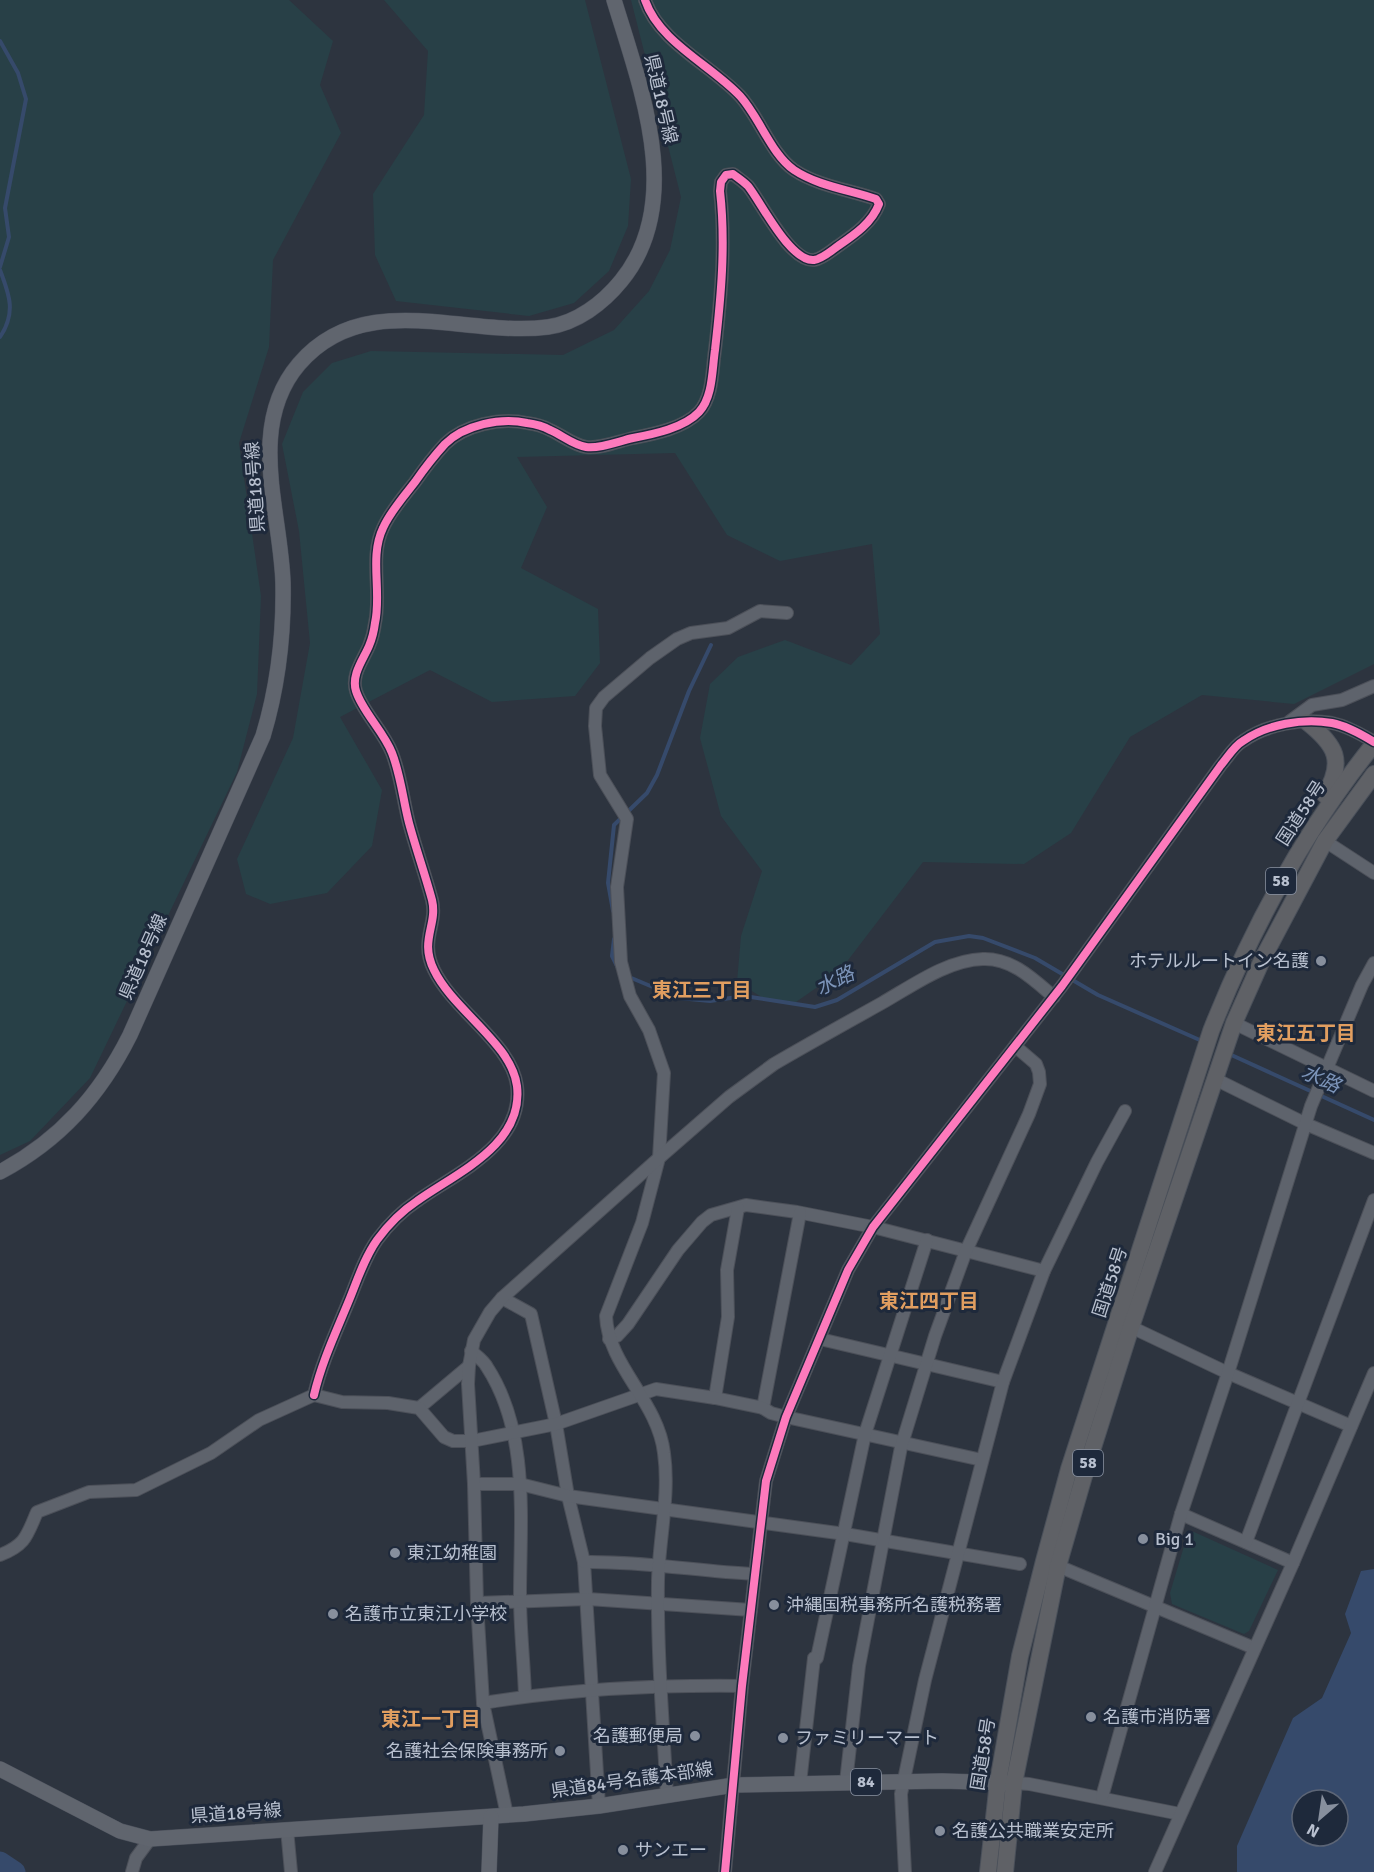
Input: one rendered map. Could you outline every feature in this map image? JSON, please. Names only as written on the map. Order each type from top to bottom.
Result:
[{"type":"highway","points":[[1307,722],[1330,743],[1336,764],[1334,779],[1316,811],[1308,834]]},
{"type":"highway","name":"国道58号","points":[[1005,1872],[1006,1783],[1020,1656],[1069,1469],[1202,1058],[1234,973],[1264,911],[1308,834],[1374,743]]},
{"type":"highway","name":"国道58号","points":[[988,1872],[1006,1783],[1058,1566],[1084,1476],[1131,1327],[1234,1023],[1262,960],[1325,841],[1374,774]]},
{"type":"main road","name":"県道18号線","points":[[0,1172],[32,1154],[72,1120],[104,1079],[130,1035],[259,747],[270,711],[280,660],[283,581],[271,473],[271,433],[278,401],[286,382],[318,346],[350,327],[384,320],[478,324],[509,328],[550,327],[572,320],[603,301],[617,287],[642,247],[650,217],[654,151],[645,109],[614,0]]},
{"type":"main road","name":"県道18号線","points":[[0,1769],[120,1831],[150,1839],[490,1817]]},
{"type":"main road","name":"県道84号名護本部線","points":[[490,1817],[599,1806],[734,1785],[846,1782],[1006,1783]]},
{"type":"main road","points":[[489,1872],[490,1817]]},
{"type":"street","points":[[314,1395],[319,1373],[370,1249],[394,1220],[414,1203],[478,1161],[496,1144],[505,1132],[515,1111],[517,1085],[504,1055],[461,1009],[432,968],[427,940],[434,910],[408,818],[402,785],[392,751],[356,691],[355,678],[359,664],[370,643],[377,614],[377,558],[383,526],[411,486],[447,442],[459,433],[472,428],[498,421],[526,422],[550,430],[584,447],[591,447],[658,432],[696,415],[707,400],[718,320],[723,268],[720,191],[721,182],[726,175],[733,174],[746,184],[783,237],[798,253],[810,260],[817,260],[848,239],[869,221],[876,213],[879,204],[876,199],[807,177],[790,166],[740,96],[660,28],[649,12],[645,0]]},
{"type":"street","points":[[667,1796],[658,1603],[658,1566],[666,1485],[664,1452],[652,1412],[609,1339],[606,1317],[642,1223],[659,1158],[664,1073],[649,1030],[630,996],[621,962],[617,887],[627,819],[600,775],[595,726],[596,708],[603,697],[677,639],[691,633],[728,628],[760,611],[787,613]]},
{"type":"street","points":[[1288,723],[1312,705],[1342,700],[1374,686]]},
{"type":"street","points":[[725,1872],[742,1686],[766,1481],[786,1417],[848,1270],[873,1227],[1054,997],[1240,742],[1288,723],[1307,722],[1332,723],[1354,730],[1374,743]]},
{"type":"street","points":[[1325,841],[1374,873]]},
{"type":"street","points":[[507,1815],[483,1703],[477,1603],[474,1484],[468,1384],[471,1351],[481,1326],[502,1298],[729,1097],[774,1064],[946,968],[963,962],[982,959],[999,961],[1022,970],[1054,997]]},
{"type":"street","points":[[1102,1797],[1181,1514],[1228,1373],[1311,1106],[1362,985],[1374,963]]},
{"type":"street","points":[[1234,1023],[1374,1091]]},
{"type":"street","points":[[846,1782],[859,1666],[903,1443],[926,1364],[966,1251],[1029,1114],[1040,1084],[1039,1072],[1035,1064],[1015,1046]]},
{"type":"street","points":[[1217,1072],[1306,1124],[1374,1153]]},
{"type":"street","points":[[905,1872],[901,1794],[925,1680],[1003,1382],[1044,1271],[1097,1162],[1125,1111]]},
{"type":"street","points":[[1246,1542],[1374,1200]]},
{"type":"street","points":[[609,1339],[617,1336],[628,1324],[678,1250],[702,1222],[711,1215],[746,1205],[873,1227],[1044,1271]]},
{"type":"street","points":[[715,1398],[728,1317],[727,1270],[738,1208]]},
{"type":"street","points":[[763,1408],[800,1213]]},
{"type":"street","points":[[800,1783],[816,1658],[845,1534],[865,1434],[927,1240]]},
{"type":"street","points":[[502,1298],[531,1314],[556,1424],[568,1497],[584,1562],[599,1806]]},
{"type":"street","points":[[1131,1327],[1228,1373],[1351,1426]]},
{"type":"street","points":[[820,1339],[1003,1382]]},
{"type":"street","points":[[471,1351],[487,1366],[506,1404],[513,1433],[520,1484],[520,1601],[525,1696]]},
{"type":"street","points":[[419,1408],[469,1366]]},
{"type":"street","points":[[1155,1872],[1293,1563],[1374,1373]]},
{"type":"street","points":[[0,1555],[25,1539],[37,1512],[89,1492],[136,1490],[211,1453],[259,1420],[314,1395],[342,1402],[388,1403],[419,1408],[444,1437],[453,1441],[472,1441],[556,1424],[656,1389],[763,1408],[786,1417],[982,1460]]},
{"type":"street","points":[[474,1484],[520,1484],[568,1497],[845,1534],[1020,1564]]},
{"type":"street","points":[[1181,1514],[1293,1563]]},
{"type":"street","points":[[584,1562],[618,1561],[754,1574]]},
{"type":"street","points":[[1058,1566],[1254,1648]]},
{"type":"street","points":[[477,1603],[588,1599],[751,1610]]},
{"type":"street","points":[[483,1703],[525,1696],[662,1685],[742,1686]]},
{"type":"street","points":[[1006,1783],[1029,1784],[1102,1797],[1180,1814]]},
{"type":"street","points":[[287,1829],[291,1872]]},
{"type":"street","points":[[132,1872],[136,1858],[150,1839]]},
{"type":"shaded area","points":[[0,0],[289,0],[333,41],[320,85],[341,133],[273,260],[269,347],[239,443],[261,596],[257,694],[237,772],[90,1078],[30,1141],[0,1155]]},
{"type":"shaded area","points":[[384,0],[585,0],[631,179],[628,226],[609,271],[574,303],[529,316],[396,301],[375,255],[373,194],[424,115],[428,51]]},
{"type":"shaded area","points":[[631,0],[1374,0],[1374,664],[1294,704],[1202,695],[1130,737],[1071,833],[1024,864],[923,862],[839,972],[796,1002],[768,1001],[737,982],[741,936],[762,871],[721,816],[700,738],[710,684],[738,657],[785,640],[851,665],[880,634],[872,544],[780,561],[727,535],[675,453],[517,457],[547,507],[521,568],[598,609],[600,663],[575,696],[492,702],[430,670],[340,717],[382,790],[372,846],[327,893],[270,904],[246,894],[237,859],[293,738],[310,643],[299,531],[282,444],[303,392],[332,363],[371,351],[563,355],[614,330],[649,291],[670,250],[681,197]]},
{"type":"shaded area","points":[[1194,1532],[1278,1570],[1249,1631],[1244,1634],[1172,1604],[1170,1593],[1188,1533]]},
{"type":"water","points":[[1374,1569],[1374,1872],[1237,1872],[1237,1846],[1293,1718],[1322,1698],[1351,1633],[1345,1614],[1361,1571]]},
{"type":"waterway","points":[[0,41],[18,73],[26,99],[5,208],[9,237],[0,267]]},
{"type":"waterway","points":[[0,270],[10,304],[8,320],[0,337]]},
{"type":"waterway","name":"水路","points":[[613,911],[608,883],[614,825],[647,793],[657,775],[689,691],[711,645]]},
{"type":"waterway","name":"水路","points":[[629,977],[679,998],[710,1001],[744,996],[815,1007],[837,1000],[935,942],[969,936],[983,938],[1035,958],[1098,995],[1202,1041]]},
{"type":"waterway","name":"水路","points":[[614,939],[612,956],[617,966]]},
{"type":"waterway","name":"水路","points":[[1227,1053],[1374,1120]]},
{"type":"waterway","points":[[0,1862],[15,1872]]},
{"type":"cycle path","points":[[314,1395],[330,1346],[362,1268],[377,1240],[406,1209],[468,1168],[499,1141],[510,1125],[516,1107],[517,1086],[513,1071],[505,1056],[494,1041],[454,999],[434,970],[428,950],[433,917],[432,900],[409,823],[398,770],[384,737],[363,706],[356,691],[356,673],[375,626],[376,563],[383,528],[389,516],[445,444],[472,427],[506,421],[530,423],[545,427],[577,444],[591,447],[668,430],[693,418],[699,412],[707,399],[712,374],[722,270],[723,231],[720,191],[721,182],[726,175],[733,174],[748,186],[777,230],[795,252],[814,260],[826,255],[862,228],[872,217],[879,204],[876,199],[813,180],[794,170],[779,155],[740,96],[674,41],[652,15],[645,0]]},
{"type":"cycle path","points":[[725,1872],[742,1686],[766,1481],[786,1417],[848,1270],[873,1227],[1062,986],[1237,746],[1263,730],[1309,721],[1338,724],[1374,742]]},
{"type":"place","name":"ホテルルートイン名護","points":[[1321,961]]},
{"type":"place","name":"Big 1","points":[[1143,1539]]},
{"type":"place","name":"東江幼稚園","points":[[395,1553]]},
{"type":"place","name":"沖縄国税事務所名護税務署","points":[[774,1605]]},
{"type":"place","name":"名護市立東江小学校","points":[[333,1614]]},
{"type":"place","name":"名護市消防署","points":[[1091,1717]]},
{"type":"place","name":"名護郵便局","points":[[695,1736]]},
{"type":"place","name":"ファミリーマート","points":[[783,1738]]},
{"type":"place","name":"名護社会保険事務所","points":[[560,1751]]},
{"type":"place","name":"名護公共職業安定所","points":[[940,1831]]},
{"type":"place","name":"サンエー","points":[[623,1850]]},
{"type":"district","name":"東江三丁目","points":[[702,990]]},
{"type":"district","name":"東江五丁目","points":[[1306,1033]]},
{"type":"district","name":"東江四丁目","points":[[929,1301]]},
{"type":"district","name":"東江一丁目","points":[[431,1719]]}]
